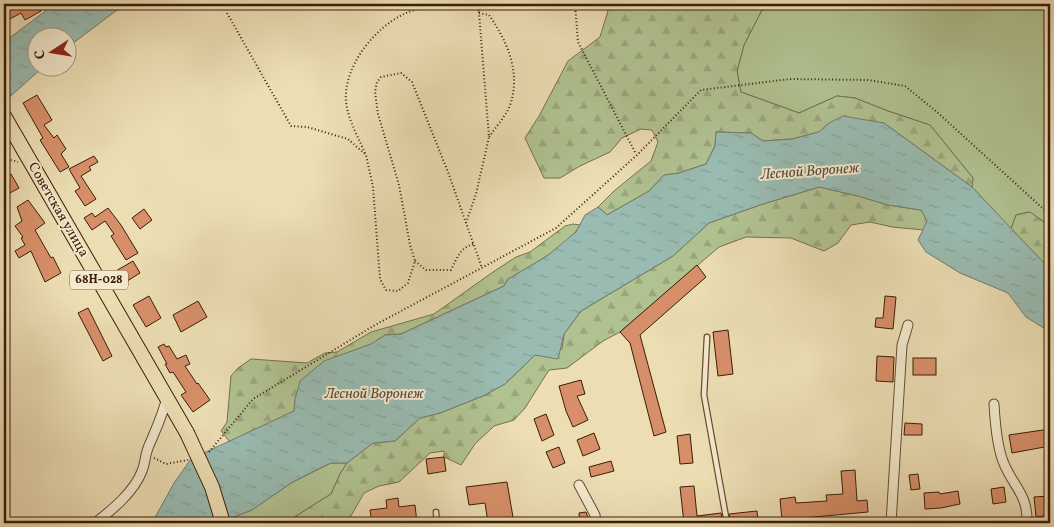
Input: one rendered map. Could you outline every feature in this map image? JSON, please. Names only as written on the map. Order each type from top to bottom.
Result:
[{"type":"main road","name":"Советская улица","points":[[7,122],[187,433],[212,487],[222,523]]},
{"type":"street","points":[[891,523],[902,345],[908,326]]},
{"type":"street","points":[[95,523],[127,494],[137,481],[142,471],[146,453],[164,411],[167,396]]},
{"type":"street","points":[[994,404],[995,425],[1004,465],[1028,509],[1027,523]]},
{"type":"street","points":[[579,485],[595,515],[596,523]]},
{"type":"lane","points":[[707,336],[704,395],[727,523]]},
{"type":"lane","points":[[436,512],[437,523]]},
{"type":"path","points":[[415,261],[408,283],[398,291],[386,290],[380,279],[373,187],[366,155],[353,125],[346,102],[349,75],[359,54],[389,22],[406,13],[453,4]]},
{"type":"path","points":[[466,223],[476,194],[489,137],[479,13],[478,5],[473,4]]},
{"type":"path","points":[[576,4],[578,42],[637,155]]},
{"type":"path","points":[[227,13],[291,126],[307,127],[348,139],[366,155]]},
{"type":"path","points":[[479,13],[489,15],[507,44],[514,85],[508,108],[489,137]]},
{"type":"path","points":[[473,244],[465,246],[451,270],[426,270],[415,261],[410,246],[399,185],[378,114],[375,92],[377,82],[381,76],[401,73],[412,82],[466,223],[482,268]]},
{"type":"path","points":[[209,452],[253,400],[375,325],[556,228],[637,155],[701,90],[790,79],[868,80],[905,86],[937,112],[1050,216]]},
{"type":"path","points":[[4,158],[20,163]]},
{"type":"path","points":[[146,453],[166,464],[191,459]]},
{"type":"green space","points":[[610,4],[765,4],[744,45],[737,71],[741,92],[799,113],[837,96],[855,98],[930,125],[973,178],[972,187],[884,123],[829,123],[819,132],[792,139],[763,141],[751,133],[716,132],[715,146],[706,164],[679,173],[664,175],[649,191],[607,215],[598,207],[614,191],[651,161],[658,142],[652,130],[641,129],[622,138],[610,152],[560,178],[544,178],[525,138],[568,61],[600,37]]},
{"type":"green space","points":[[765,4],[1050,4],[1050,226],[1029,212],[1016,215],[1011,229],[972,187],[973,178],[930,125],[855,98],[837,96],[799,113],[741,92],[737,71],[744,45]]},
{"type":"green space","points":[[819,187],[888,205],[921,210],[927,221],[924,230],[892,227],[870,222],[851,225],[838,243],[824,251],[791,238],[746,237],[719,247],[620,332],[603,341],[567,368],[549,370],[525,408],[514,420],[494,426],[475,444],[461,465],[444,457],[444,451],[430,453],[399,482],[379,486],[364,493],[347,523],[285,523],[331,494],[347,463],[373,443],[395,441],[420,418],[440,413],[483,396],[505,384],[535,355],[548,356],[562,349],[564,334],[581,311],[673,256],[709,223]]},
{"type":"green space","points":[[1030,212],[1050,226],[1050,265],[1044,263],[1011,229],[1016,215]]},
{"type":"green space","points":[[580,225],[575,233],[558,248],[508,279],[504,286],[401,334],[385,335],[295,399],[294,411],[230,442],[221,431],[227,422],[231,376],[238,368],[251,359],[307,363],[325,353],[337,352],[371,332],[434,314],[516,257],[530,252],[565,226]]},
{"type":"green space","points":[[331,463],[347,463],[331,494],[285,523],[233,523],[231,518],[252,510],[291,483]]},
{"type":"water","points":[[55,4],[125,4],[78,39],[78,28],[28,28],[28,78],[31,78],[4,102],[4,42]]},
{"type":"water","name":"Лесной Воронеж","points":[[843,116],[884,123],[972,187],[1044,263],[1050,265],[1050,332],[1026,317],[1008,293],[960,273],[926,252],[918,240],[927,221],[921,210],[888,205],[819,187],[709,223],[673,256],[581,311],[564,334],[558,359],[535,355],[505,384],[483,396],[440,413],[420,418],[395,441],[373,443],[347,463],[331,463],[316,470],[291,483],[252,510],[222,523],[152,523],[174,483],[191,459],[294,411],[300,381],[324,361],[371,344],[385,335],[401,334],[504,286],[508,279],[547,256],[576,232],[585,215],[598,207],[607,215],[649,191],[664,175],[679,173],[706,164],[715,146],[716,132],[751,133],[763,141],[792,139],[819,132],[829,123]]},
{"type":"building","points":[[19,4],[37,4],[41,11],[25,20],[21,13],[4,22],[4,12]]},
{"type":"building","points":[[37,95],[52,120],[44,125],[54,138],[57,135],[66,149],[61,154],[69,167],[60,172],[40,140],[43,138],[23,103]]},
{"type":"building","points":[[94,156],[98,162],[89,167],[91,170],[81,176],[96,199],[85,206],[75,191],[80,188],[69,169]]},
{"type":"building","points":[[11,174],[19,188],[10,193],[4,183],[4,178]]},
{"type":"building","points":[[28,200],[45,223],[35,230],[61,273],[45,282],[31,251],[19,258],[15,251],[25,245],[21,238],[23,237],[15,226],[22,221],[17,207]]},
{"type":"building","points":[[108,208],[138,253],[126,260],[111,236],[114,234],[105,221],[92,230],[84,218],[92,213],[95,217]]},
{"type":"building","points":[[144,209],[152,220],[140,229],[132,218]]},
{"type":"building","points":[[133,261],[140,273],[121,285],[114,272]]},
{"type":"building","points":[[697,265],[706,277],[640,335],[666,432],[654,436],[630,343],[620,332]]},
{"type":"building","points":[[149,296],[161,318],[146,327],[133,305]]},
{"type":"building","points":[[885,296],[896,297],[893,329],[875,327],[876,318],[883,318]]},
{"type":"building","points":[[198,301],[207,317],[181,332],[173,315]]},
{"type":"building","points":[[88,308],[112,356],[103,361],[78,313]]},
{"type":"building","points":[[728,330],[733,374],[718,376],[713,332]]},
{"type":"building","points":[[164,344],[166,347],[169,346],[177,359],[186,355],[190,364],[185,366],[210,400],[193,412],[181,395],[186,392],[173,372],[170,373],[165,364],[167,364],[158,347]]},
{"type":"building","points":[[877,356],[894,357],[893,382],[876,381]]},
{"type":"building","points":[[913,358],[936,358],[936,375],[913,375]]},
{"type":"building","points":[[581,380],[585,394],[577,396],[588,420],[573,427],[559,386]]},
{"type":"building","points":[[546,414],[554,435],[542,441],[534,419]]},
{"type":"building","points":[[905,423],[922,424],[922,435],[904,435]]},
{"type":"building","points":[[1050,429],[1050,446],[1012,453],[1009,435]]},
{"type":"building","points":[[594,433],[600,449],[583,456],[577,440]]},
{"type":"building","points":[[690,434],[693,463],[680,464],[677,436]]},
{"type":"building","points":[[559,447],[565,463],[553,468],[546,452]]},
{"type":"building","points":[[444,457],[446,471],[428,474],[426,459]]},
{"type":"building","points":[[611,461],[614,471],[591,477],[589,467]]},
{"type":"building","points":[[855,470],[857,501],[867,500],[868,512],[782,520],[780,499],[795,497],[796,503],[827,501],[826,495],[843,494],[841,471]]},
{"type":"building","points":[[918,474],[920,489],[911,490],[909,475]]},
{"type":"building","points":[[507,482],[514,523],[488,523],[485,503],[469,505],[466,487]]},
{"type":"building","points":[[694,486],[697,516],[721,513],[723,523],[684,523],[680,487]]},
{"type":"building","points":[[1004,487],[1006,502],[993,504],[991,489]]},
{"type":"building","points":[[958,491],[960,504],[925,509],[924,493],[939,492],[940,494]]},
{"type":"building","points":[[1050,496],[1050,515],[1036,517],[1034,497]]},
{"type":"building","points":[[398,498],[399,507],[415,505],[417,523],[372,523],[370,510],[387,508],[386,500]]},
{"type":"building","points":[[757,511],[758,521],[731,523],[729,514]]},
{"type":"building","points":[[586,512],[590,523],[580,523],[579,513]]}]
